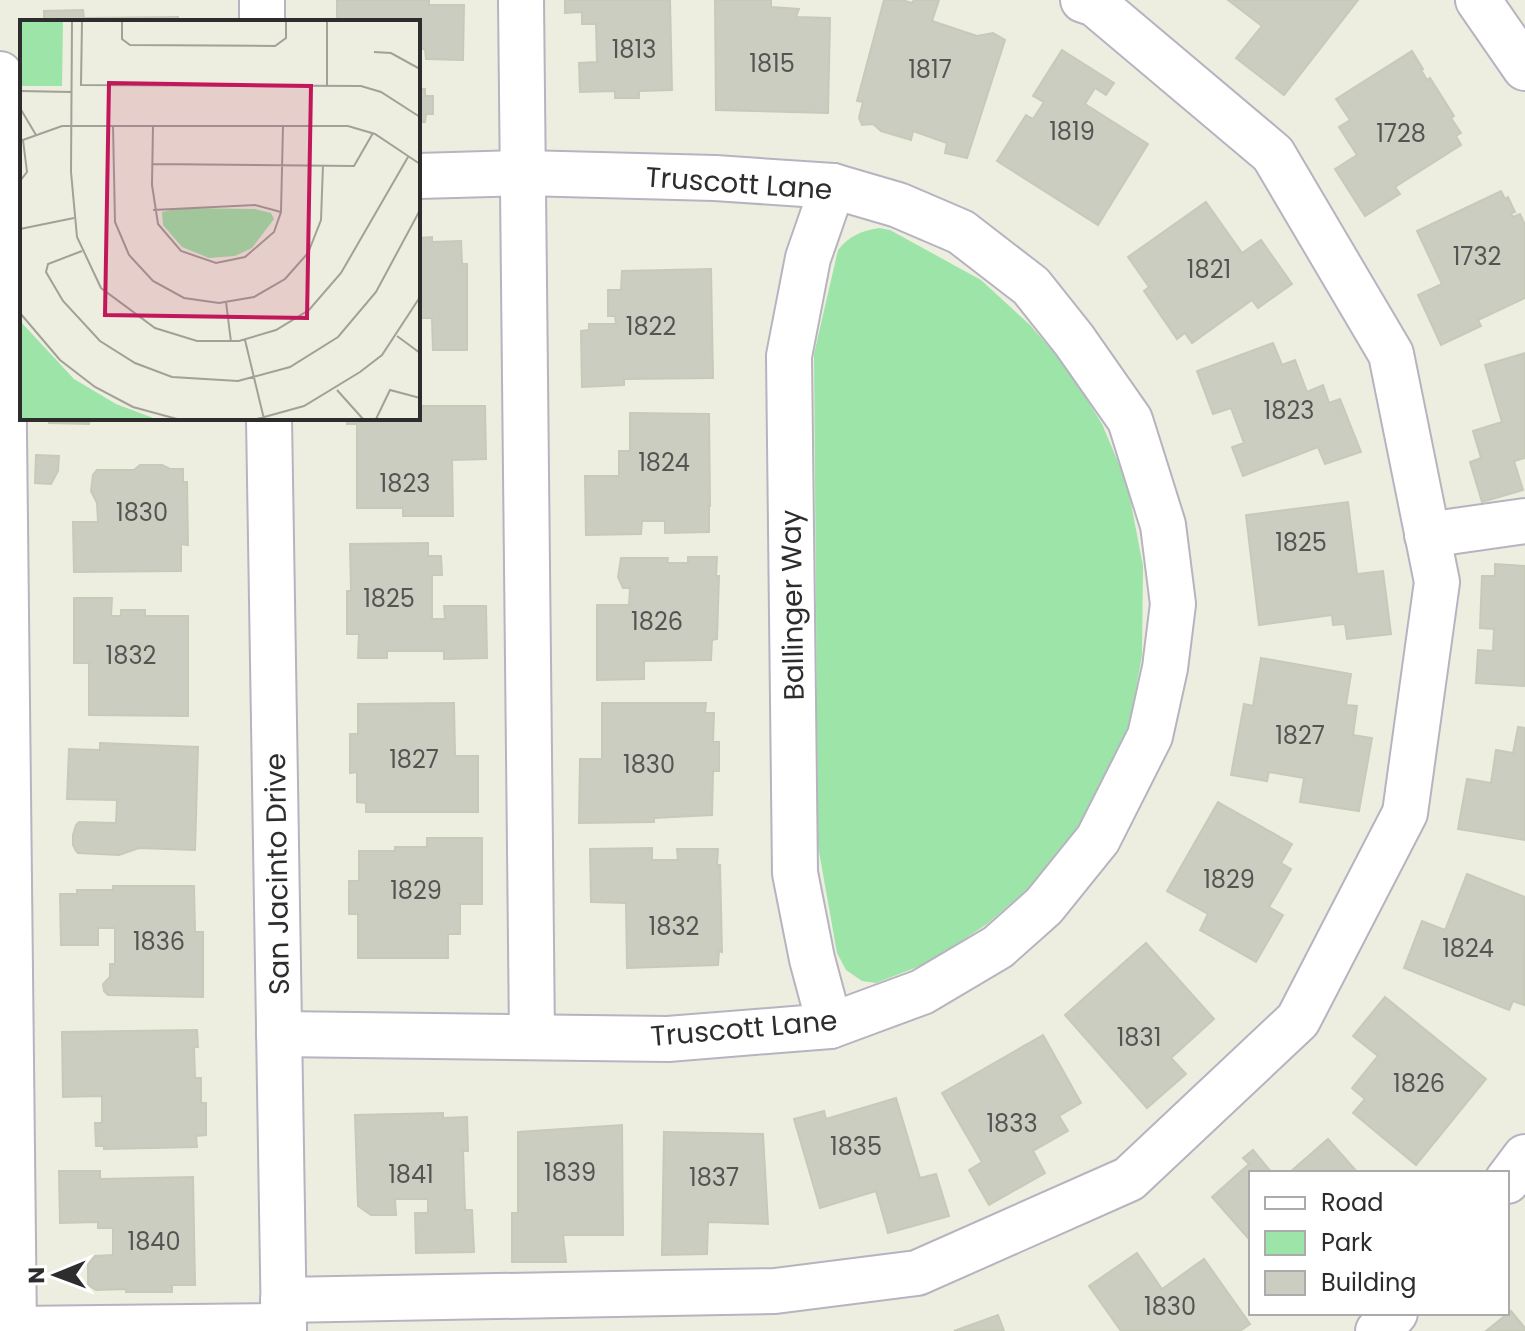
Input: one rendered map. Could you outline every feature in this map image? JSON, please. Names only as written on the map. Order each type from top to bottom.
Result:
[{"type":"street","points":[[521,0],[532,1037]]},
{"type":"street","points":[[0,74],[14,1330],[284,1319],[775,1291],[917,1273],[1129,1179],[1298,1020],[1405,813],[1437,582],[1391,354],[1273,154],[1095,4],[1083,0]]},
{"type":"street","points":[[1478,0],[1525,68]]},
{"type":"street","name":"Truscott Lane","points":[[279,1034],[668,1039],[830,1026],[922,992],[998,947],[1044,906],[1098,839],[1150,736],[1165,668],[1173,604],[1163,525],[1130,420],[1066,329],[1031,286],[961,232],[898,205],[833,186],[715,178],[523,173],[420,176]]},
{"type":"street","name":"Ballinger Way","points":[[830,1026],[812,959],[795,873],[789,356],[808,258],[833,186]]},
{"type":"street","name":"San Jacinto Drive","points":[[269,420],[284,1319]]},
{"type":"street","points":[[1427,535],[1525,521]]},
{"type":"street","points":[[1509,1178],[1525,1157]]},
{"type":"street","points":[[1378,1331],[1393,1315]]},
{"type":"green space","points":[[879,228],[890,230],[981,280],[1030,325],[1068,369],[1102,424],[1127,483],[1143,566],[1142,655],[1130,723],[1104,781],[1074,835],[1032,885],[987,924],[930,962],[876,983],[862,981],[846,970],[837,953],[818,846],[814,354],[838,250],[856,235]]},
{"type":"building","points":[[337,0],[429,0],[429,5],[464,5],[463,60],[426,59],[425,49],[420,49],[420,20],[337,20]]},
{"type":"building","points":[[565,0],[670,0],[672,90],[639,91],[639,98],[615,98],[615,91],[580,92],[579,63],[597,62],[596,24],[582,24],[582,12],[565,13]]},
{"type":"building","points":[[715,0],[771,0],[771,7],[799,9],[796,17],[830,18],[828,113],[716,110]]},
{"type":"building","points":[[884,0],[912,3],[914,0],[939,0],[932,21],[977,36],[993,33],[1005,40],[967,158],[945,153],[947,143],[913,131],[911,140],[881,131],[873,124],[862,125],[859,118],[863,102],[857,101]]},
{"type":"building","points":[[1228,0],[1358,0],[1284,95],[1236,58],[1262,26]]},
{"type":"building","points":[[83,10],[84,18],[178,17],[178,20],[44,20],[44,11]]},
{"type":"building","points":[[1062,50],[1114,83],[1106,95],[1095,88],[1085,104],[1148,144],[1098,225],[997,161],[1026,115],[1033,119],[1044,102],[1033,96]]},
{"type":"building","points":[[1412,51],[1427,80],[1430,78],[1454,116],[1451,118],[1461,133],[1456,136],[1461,145],[1395,187],[1400,194],[1365,216],[1335,169],[1357,155],[1339,127],[1350,120],[1336,99]]},
{"type":"building","points":[[420,89],[425,89],[425,96],[433,96],[433,114],[426,114],[425,122],[420,122]]},
{"type":"building","points":[[1501,191],[1505,199],[1508,197],[1515,212],[1511,213],[1513,217],[1520,214],[1525,225],[1525,298],[1478,320],[1481,326],[1441,345],[1418,295],[1442,284],[1417,231]]},
{"type":"building","points":[[1206,202],[1242,253],[1261,240],[1292,284],[1258,308],[1252,300],[1192,343],[1185,333],[1177,339],[1144,291],[1149,287],[1128,257]]},
{"type":"building","points":[[432,237],[432,242],[461,241],[462,264],[467,264],[467,350],[433,350],[432,318],[420,318],[420,238]]},
{"type":"building","points":[[711,269],[713,378],[624,379],[624,385],[582,387],[581,331],[589,330],[589,324],[616,324],[615,316],[608,316],[608,290],[621,290],[622,271]]},
{"type":"building","points":[[1273,343],[1282,365],[1295,360],[1307,392],[1323,385],[1329,403],[1340,399],[1361,452],[1325,464],[1318,447],[1243,476],[1232,447],[1244,443],[1231,408],[1213,414],[1197,371]]},
{"type":"building","points":[[1525,353],[1525,458],[1514,461],[1523,490],[1482,502],[1470,462],[1481,458],[1473,431],[1502,422],[1485,365]]},
{"type":"building","points":[[420,406],[485,406],[486,459],[452,460],[453,516],[403,516],[403,508],[357,508],[357,424],[347,424],[347,420],[420,420]]},
{"type":"building","points":[[630,413],[709,414],[709,532],[665,533],[665,521],[642,521],[641,534],[586,535],[585,476],[619,476],[619,451],[630,451]]},
{"type":"building","points":[[49,420],[90,420],[89,424],[49,423]]},
{"type":"building","points":[[36,455],[59,456],[58,471],[51,484],[35,483]]},
{"type":"building","points":[[140,465],[183,469],[183,482],[187,482],[188,545],[181,544],[181,571],[74,572],[73,522],[98,522],[97,503],[91,491],[93,475],[97,470],[134,470]]},
{"type":"building","points":[[1348,502],[1357,574],[1383,571],[1391,634],[1347,639],[1345,624],[1333,625],[1332,615],[1259,625],[1246,515]]},
{"type":"building","points":[[428,543],[428,556],[441,556],[442,575],[432,575],[432,619],[445,619],[444,606],[486,606],[487,658],[444,659],[444,651],[387,651],[387,658],[358,658],[359,634],[347,634],[347,591],[351,591],[350,544]]},
{"type":"building","points":[[688,557],[717,557],[717,639],[712,640],[711,660],[644,661],[644,679],[597,680],[597,605],[629,605],[630,588],[623,588],[618,577],[621,558],[668,558],[667,563],[688,563]]},
{"type":"building","points":[[1495,564],[1525,566],[1525,686],[1476,683],[1478,650],[1493,651],[1494,629],[1480,628],[1482,576],[1495,576]]},
{"type":"building","points":[[74,598],[112,598],[111,616],[121,616],[121,610],[145,610],[145,616],[188,616],[188,716],[89,715],[89,663],[74,663]]},
{"type":"building","points":[[1261,658],[1351,674],[1346,705],[1357,706],[1353,735],[1372,738],[1359,811],[1300,802],[1304,778],[1269,772],[1267,781],[1231,775],[1244,704],[1253,706]]},
{"type":"building","points":[[454,703],[455,756],[478,756],[478,812],[366,812],[366,803],[357,802],[357,772],[350,773],[350,734],[358,734],[358,704]]},
{"type":"building","points":[[602,703],[706,703],[705,713],[714,713],[713,742],[719,742],[719,771],[713,771],[712,815],[654,818],[654,822],[579,823],[580,759],[602,759]]},
{"type":"building","points":[[1518,727],[1525,728],[1525,840],[1458,829],[1467,779],[1491,783],[1496,750],[1513,753]]},
{"type":"building","points":[[100,743],[198,747],[195,850],[139,848],[119,855],[76,851],[73,835],[79,822],[116,823],[117,800],[67,799],[69,749],[100,750]]},
{"type":"building","points":[[1218,802],[1292,844],[1281,863],[1291,869],[1269,907],[1283,915],[1256,962],[1200,930],[1208,914],[1167,891]]},
{"type":"building","points":[[427,838],[482,838],[482,904],[460,904],[460,934],[448,934],[448,958],[358,958],[358,914],[349,914],[349,881],[359,881],[359,851],[427,847]]},
{"type":"building","points":[[652,848],[652,860],[678,860],[677,849],[718,849],[722,952],[719,951],[718,965],[627,968],[626,903],[591,902],[590,849]]},
{"type":"building","points":[[1467,874],[1525,897],[1524,1005],[1513,1001],[1509,1010],[1404,968],[1422,921],[1445,930]]},
{"type":"building","points":[[113,886],[194,886],[195,932],[203,932],[203,997],[108,995],[103,984],[110,977],[110,964],[115,964],[115,928],[98,928],[98,945],[61,945],[60,894],[77,894],[77,890],[113,890]]},
{"type":"building","points":[[1146,943],[1214,1019],[1171,1058],[1186,1074],[1147,1108],[1065,1015]]},
{"type":"building","points":[[1385,997],[1486,1079],[1416,1165],[1353,1113],[1365,1099],[1352,1088],[1378,1056],[1353,1036]]},
{"type":"building","points":[[197,1030],[195,1078],[201,1078],[201,1103],[206,1103],[206,1135],[196,1136],[197,1147],[104,1149],[104,1146],[96,1146],[95,1123],[102,1123],[102,1096],[63,1097],[62,1032]]},
{"type":"building","points":[[1043,1035],[1081,1103],[1059,1116],[1068,1131],[1033,1151],[1045,1173],[989,1205],[969,1170],[982,1162],[942,1093]]},
{"type":"building","points":[[896,1098],[920,1178],[936,1174],[949,1216],[888,1233],[876,1191],[820,1208],[794,1119],[824,1111],[826,1119]]},
{"type":"building","points":[[443,1113],[443,1118],[467,1117],[468,1151],[463,1151],[465,1210],[472,1210],[474,1252],[416,1253],[415,1213],[428,1213],[428,1199],[395,1199],[396,1215],[371,1215],[358,1206],[355,1115]]},
{"type":"building","points":[[622,1125],[623,1235],[563,1235],[566,1262],[512,1262],[512,1213],[518,1213],[518,1132]]},
{"type":"building","points":[[664,1132],[763,1134],[768,1224],[708,1222],[707,1254],[662,1255]]},
{"type":"building","points":[[1328,1139],[1356,1171],[1291,1171]]},
{"type":"building","points":[[1253,1150],[1270,1171],[1249,1171],[1248,1238],[1212,1197],[1249,1164],[1243,1158]]},
{"type":"building","points":[[59,1171],[100,1171],[100,1179],[193,1177],[195,1285],[172,1285],[172,1292],[126,1292],[126,1289],[96,1290],[88,1285],[88,1264],[95,1256],[113,1255],[113,1228],[98,1228],[98,1222],[60,1223]]},
{"type":"building","points":[[1137,1253],[1162,1289],[1204,1259],[1250,1324],[1240,1331],[1121,1331],[1089,1286]]},
{"type":"building","points":[[1511,1311],[1525,1331],[1486,1331],[1509,1315]]},
{"type":"building","points":[[998,1315],[1004,1331],[954,1331]]}]
